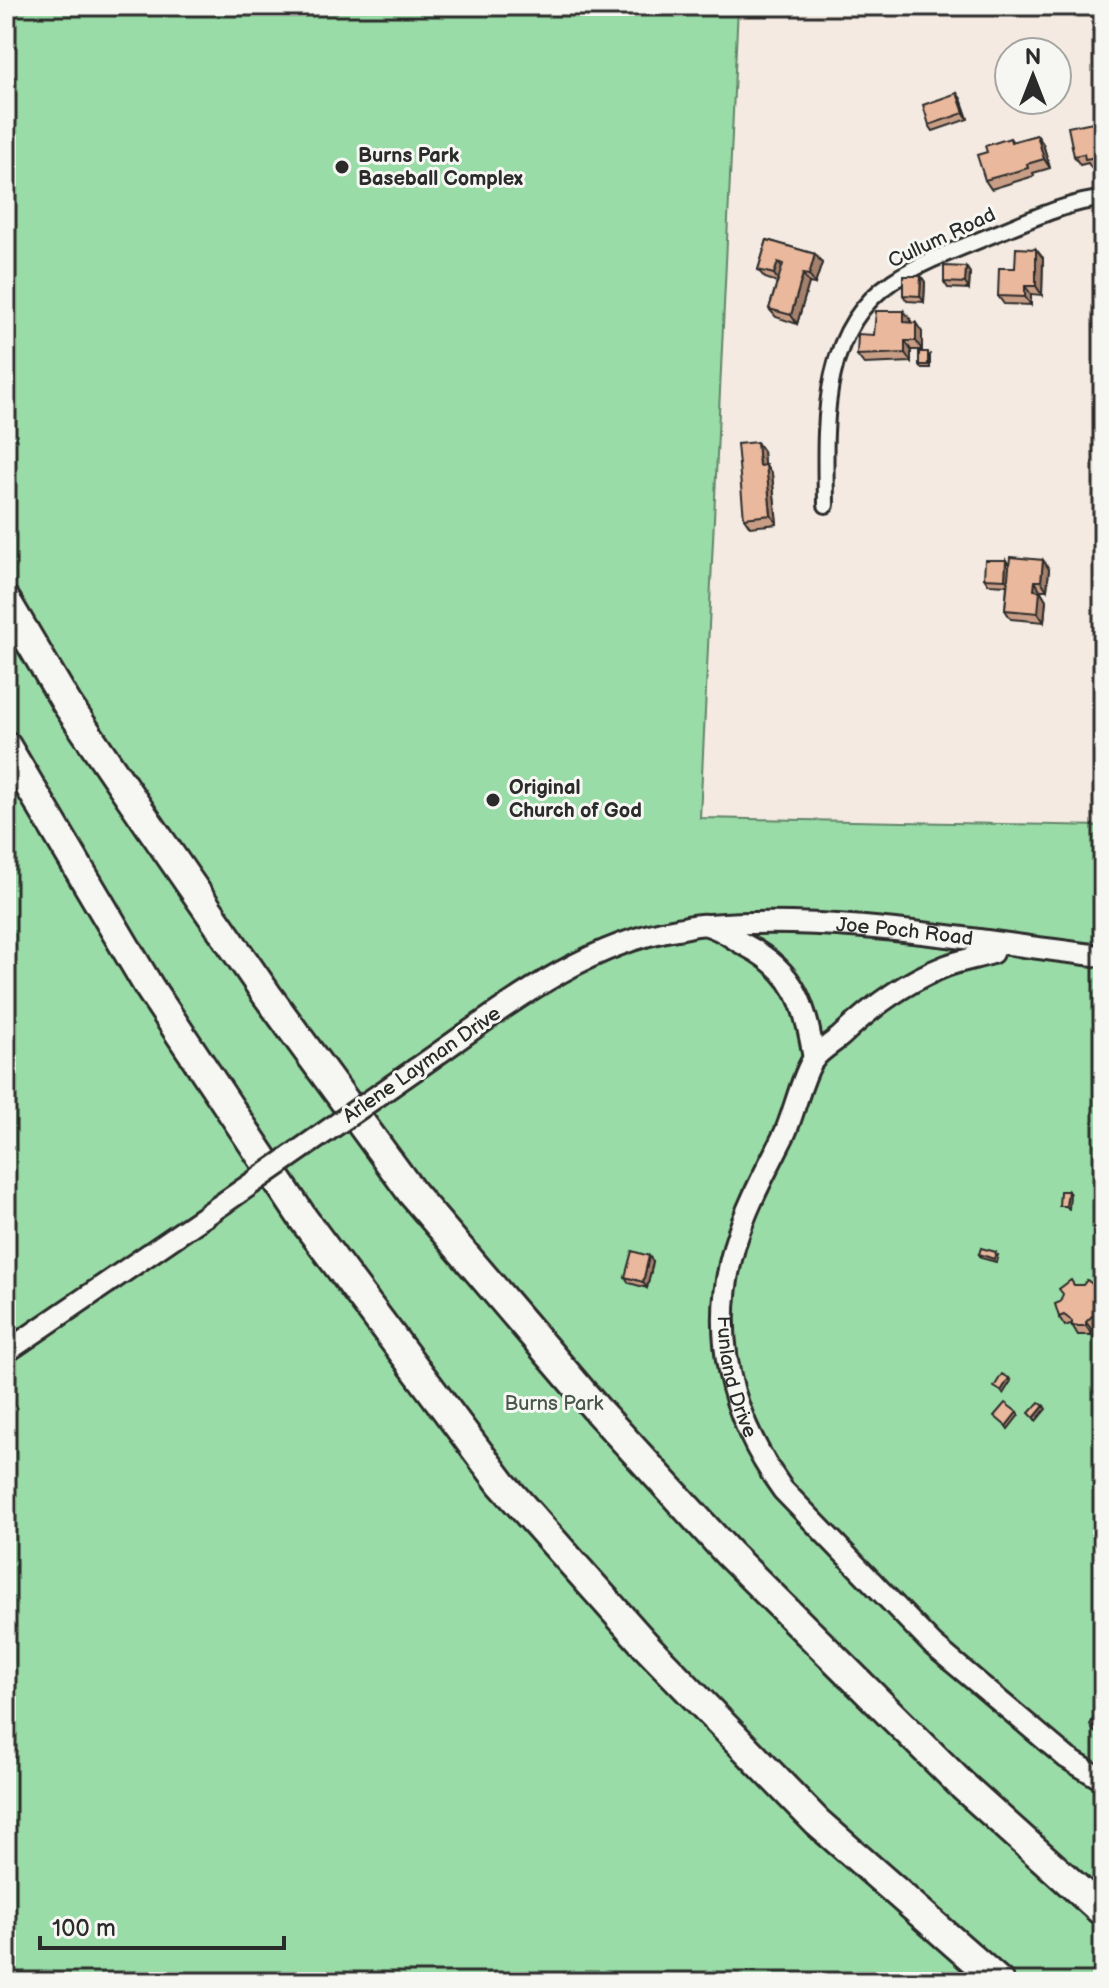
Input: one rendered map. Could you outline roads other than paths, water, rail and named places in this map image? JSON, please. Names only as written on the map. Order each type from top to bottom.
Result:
[{"type":"highway","points":[[6,601],[67,704],[148,823],[267,995],[412,1193],[598,1411],[729,1554],[963,1786],[1103,1912]]},
{"type":"highway","points":[[6,746],[149,987],[304,1220],[502,1484],[648,1648],[817,1822],[999,1982]]},
{"type":"street","name":"Cullum Road","points":[[826,505],[825,458],[833,369],[842,342],[859,313],[877,293],[914,269],[1040,217],[1093,199],[1103,199]]},
{"type":"street","name":"Joe Poch Road","points":[[706,925],[739,922],[876,928],[1103,956]]},
{"type":"street","points":[[706,925],[751,948],[789,980],[802,1001],[814,1059]]},
{"type":"street","name":"Arlene Layman Drive","points":[[6,1352],[513,1002],[571,967],[631,941],[706,925]]},
{"type":"street","name":"Funland Drive","points":[[996,943],[992,953],[948,965],[893,992],[814,1059],[789,1124],[746,1213],[728,1276],[724,1332],[728,1366],[748,1433],[783,1490],[933,1645],[1067,1758],[1103,1780]]},
{"type":"place","name":"Burns Park Baseball Complex","points":[[342,167]]},
{"type":"place","name":"Original Church of God","points":[[493,800]]},
{"type":"park label","name":"Burns Park","points":[[554,1404]]}]
